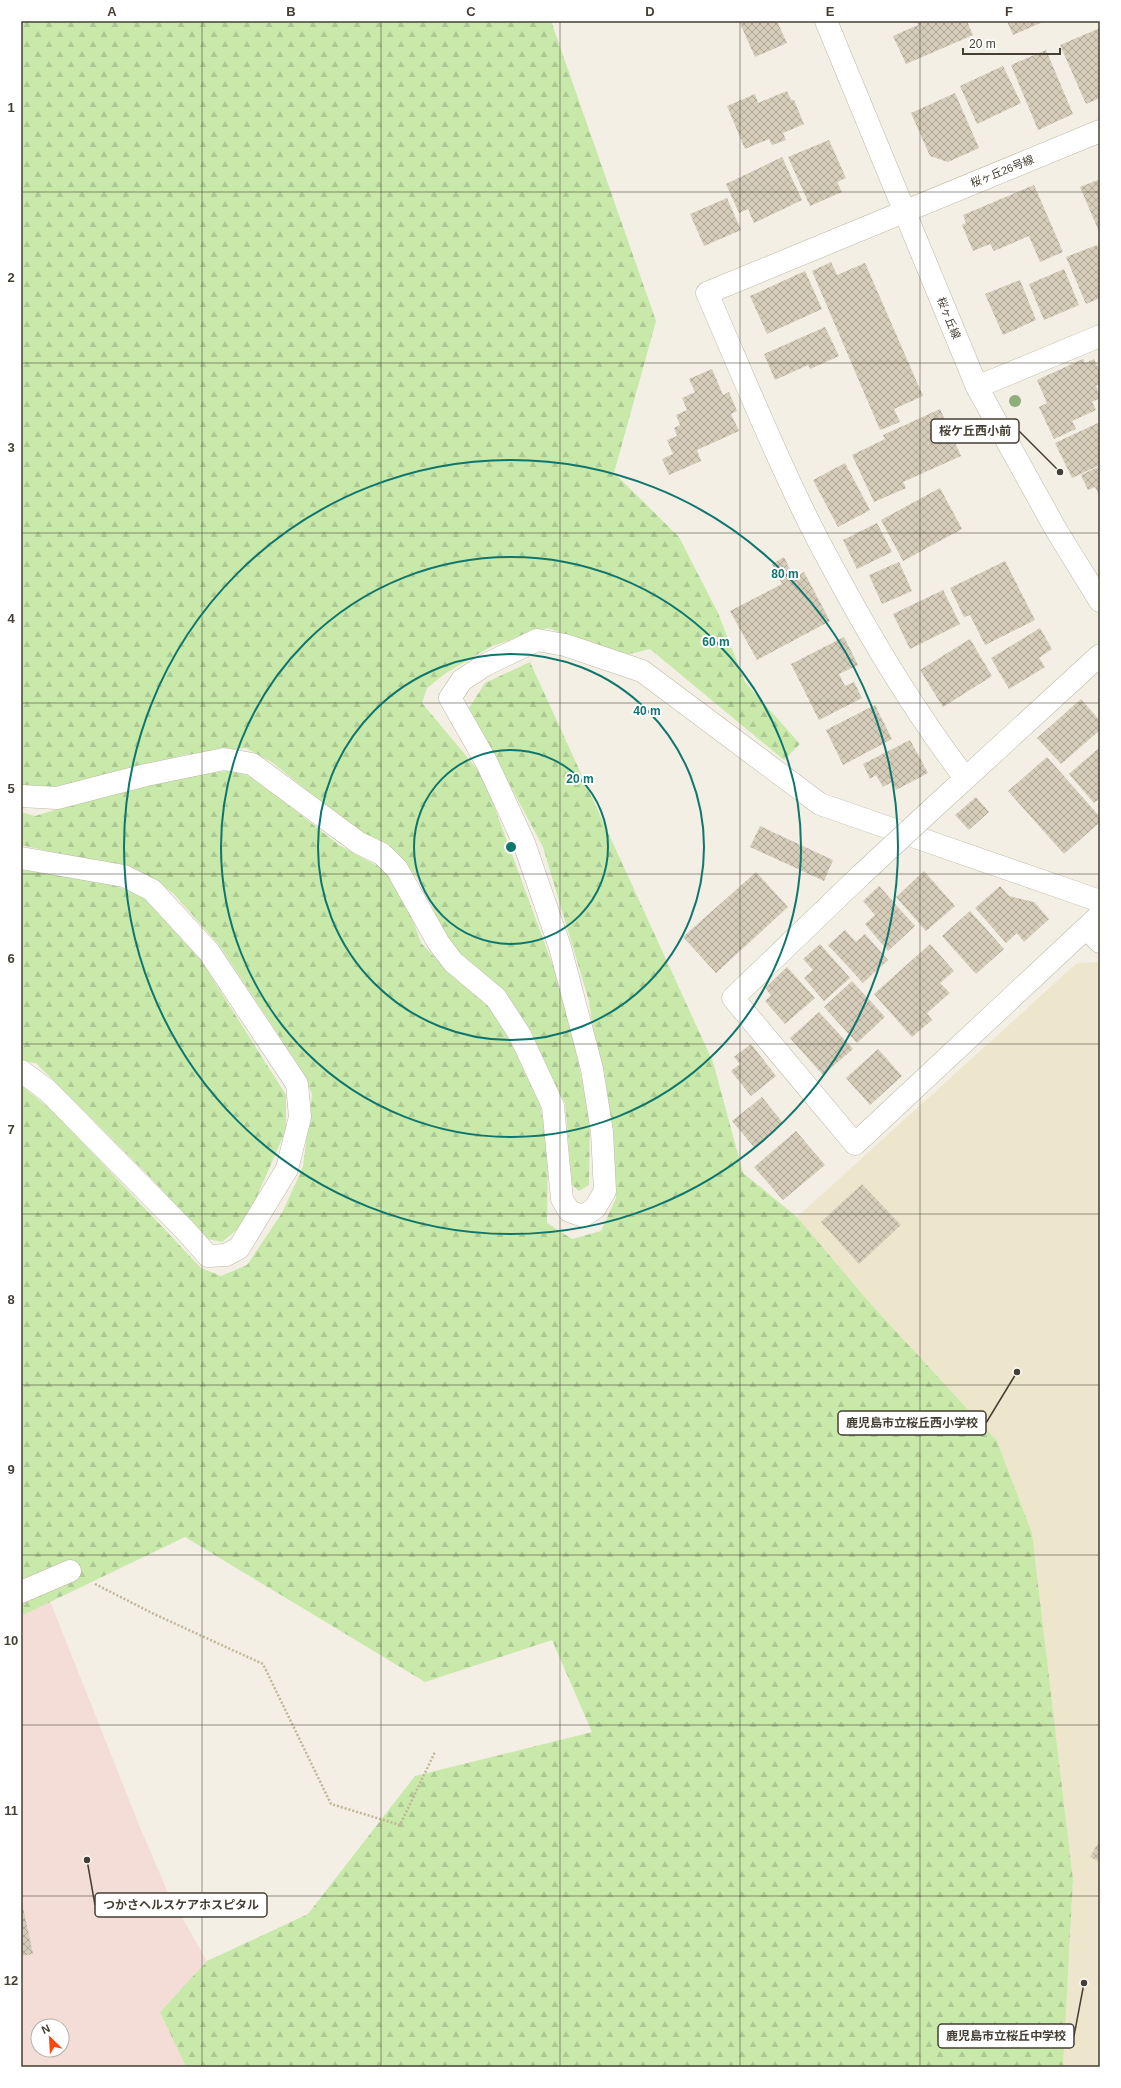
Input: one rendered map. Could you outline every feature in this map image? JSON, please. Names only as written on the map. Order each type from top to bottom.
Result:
[{"type":"street","name":"桜ヶ丘線","points":[[826,21],[977,387],[1054,528],[1100,601]]},
{"type":"street","name":"桜ヶ丘26号線","points":[[965,778],[940,745],[900,684],[853,604],[809,522],[768,436],[707,292],[1100,131]]},
{"type":"street","points":[[977,387],[1100,336]]},
{"type":"street","points":[[21,796],[57,798],[146,775],[224,759],[252,764],[359,843],[382,854],[396,869],[438,942],[453,962],[496,998],[520,1035],[553,1106],[562,1199],[569,1211],[583,1216],[595,1208],[605,1191],[602,1132],[590,1062],[560,947],[524,843],[487,763],[450,698],[462,680],[485,665],[537,640],[565,645],[642,671],[820,804],[1100,901]]},
{"type":"street","points":[[1095,928],[855,1144],[733,998],[930,810],[1100,654]]},
{"type":"street","points":[[21,858],[124,876],[152,890],[208,952],[297,1084],[300,1117],[287,1169],[239,1248],[226,1255],[208,1256],[185,1230],[47,1090],[21,1071]]},
{"type":"street","points":[[21,1592],[70,1571]]},
{"type":"path","points":[[70,1571],[154,1614],[263,1664],[332,1804],[400,1825],[435,1752]]},
{"type":"shaded area","points":[[1098,962],[1100,964],[1100,2067],[1063,2067],[1073,1880],[1032,1533],[997,1441],[869,1302],[797,1217],[1077,963]]},
{"type":"shaded area","points":[[50,1601],[139,1825],[169,1895],[207,1961],[160,2012],[186,2067],[21,2067],[21,1616]]},
{"type":"green space","points":[[21,21],[551,21],[656,321],[614,473],[679,537],[718,613],[745,682],[800,744],[784,760],[650,649],[621,656],[548,628],[492,646],[446,673],[427,688],[422,703],[483,776],[563,993],[590,1116],[589,1185],[579,1191],[572,1185],[565,1103],[505,993],[449,944],[422,884],[397,852],[362,835],[273,763],[246,748],[184,755],[59,787],[21,788]]},
{"type":"green space","points":[[530,662],[713,1062],[743,1173],[797,1217],[869,1302],[997,1441],[1032,1533],[1073,1880],[1063,2067],[186,2067],[160,2012],[207,1961],[308,1914],[415,1776],[592,1732],[552,1640],[425,1682],[185,1537],[21,1616],[21,1085],[54,1112],[201,1268],[221,1276],[247,1265],[282,1213],[303,1167],[312,1094],[299,1066],[219,945],[173,893],[141,872],[21,845],[21,812],[35,816],[148,782],[234,770],[254,778],[339,845],[385,870],[403,892],[421,943],[440,963],[488,1004],[537,1088],[548,1147],[547,1223],[572,1239],[601,1231],[616,1198],[589,1001],[543,847],[469,708],[485,683]]},
{"type":"green space","points":[[21,870],[105,881],[148,900],[200,959],[286,1095],[286,1130],[257,1196],[240,1227],[222,1242],[208,1239],[144,1171],[36,1063],[21,1061]]},
{"type":"building","points":[[739,21],[777,21],[787,43],[755,57]]},
{"type":"building","points":[[916,21],[967,21],[973,35],[906,64],[893,36],[918,25]]},
{"type":"building","points":[[1007,21],[1045,21],[1013,35]]},
{"type":"building","points":[[1100,28],[1100,98],[1086,104],[1060,45]]},
{"type":"building","points":[[1046,50],[1073,114],[1038,130],[1011,65]]},
{"type":"building","points":[[1003,66],[1021,103],[977,124],[960,86]]},
{"type":"building","points":[[787,91],[791,100],[794,100],[804,124],[783,133],[786,140],[772,145],[769,139],[745,149],[727,106],[755,94],[758,103]]},
{"type":"building","points":[[955,93],[979,148],[948,162],[930,156],[911,113]]},
{"type":"building","points":[[829,140],[846,178],[837,182],[842,192],[810,206],[788,157]]},
{"type":"building","points":[[782,157],[802,200],[754,223],[748,209],[739,213],[726,184]]},
{"type":"building","points":[[1100,179],[1100,234],[1080,187]]},
{"type":"building","points":[[1034,185],[1063,252],[1040,262],[1029,236],[994,251],[990,244],[973,251],[962,225],[966,223],[963,215]]},
{"type":"building","points":[[727,198],[741,230],[704,246],[690,214]]},
{"type":"building","points":[[1097,245],[1100,252],[1100,298],[1086,304],[1066,257]]},
{"type":"building","points":[[831,262],[837,275],[865,263],[923,396],[894,409],[900,422],[880,430],[812,271]]},
{"type":"building","points":[[1064,269],[1079,305],[1044,320],[1029,284]]},
{"type":"building","points":[[805,271],[822,309],[767,334],[750,296]]},
{"type":"building","points":[[1020,280],[1036,320],[1003,335],[985,294]]},
{"type":"building","points":[[825,327],[839,356],[810,369],[808,365],[775,380],[764,354]]},
{"type":"building","points":[[1083,359],[1085,363],[1094,359],[1100,371],[1100,384],[1096,386],[1100,398],[1092,402],[1096,410],[1072,421],[1076,429],[1054,439],[1039,407],[1047,403],[1037,380]]},
{"type":"building","points":[[712,369],[723,395],[729,392],[737,411],[731,414],[739,431],[697,450],[701,461],[669,475],[662,459],[673,454],[667,440],[677,436],[674,428],[680,425],[676,415],[687,410],[682,398],[695,392],[689,379]]},
{"type":"building","points":[[940,409],[961,456],[903,482],[906,488],[874,502],[852,455],[885,439],[883,435]]},
{"type":"building","points":[[1100,422],[1100,465],[1072,478],[1055,443]]},
{"type":"building","points":[[845,463],[870,510],[838,527],[813,480]]},
{"type":"building","points":[[1100,466],[1100,497],[1095,487],[1088,490],[1081,475]]},
{"type":"building","points":[[940,488],[962,529],[903,561],[881,520]]},
{"type":"building","points":[[877,523],[892,552],[857,569],[843,540]]},
{"type":"building","points":[[784,557],[794,578],[804,572],[830,621],[757,660],[730,611],[782,584],[772,564]]},
{"type":"building","points":[[1005,561],[1035,620],[985,645],[970,615],[964,617],[950,588]]},
{"type":"building","points":[[899,562],[912,591],[882,604],[869,575]]},
{"type":"building","points":[[943,590],[960,624],[910,649],[893,614]]},
{"type":"building","points":[[1040,628],[1052,649],[1039,658],[1045,667],[1009,689],[991,658]]},
{"type":"building","points":[[844,637],[858,665],[839,674],[845,686],[854,682],[862,698],[819,720],[791,664]]},
{"type":"building","points":[[970,639],[992,676],[943,707],[920,670]]},
{"type":"building","points":[[1081,699],[1100,721],[1100,730],[1061,764],[1037,738]]},
{"type":"building","points":[[875,705],[892,739],[843,765],[826,730]]},
{"type":"building","points":[[910,740],[928,773],[896,790],[892,782],[883,787],[876,775],[870,779],[863,764]]},
{"type":"building","points":[[1100,747],[1100,798],[1094,803],[1069,774]]},
{"type":"building","points":[[1047,757],[1100,817],[1100,822],[1064,854],[1008,791]]},
{"type":"building","points":[[976,797],[989,812],[969,830],[955,815]]},
{"type":"building","points":[[760,826],[833,860],[824,881],[750,847]]},
{"type":"building","points":[[924,871],[955,906],[926,931],[896,897]]},
{"type":"building","points":[[756,872],[788,907],[716,973],[683,937]]},
{"type":"building","points":[[879,886],[915,926],[888,951],[865,924],[875,915],[863,901]]},
{"type":"building","points":[[1000,886],[1009,896],[1034,902],[1049,919],[1024,942],[1017,933],[1006,943],[975,908]]},
{"type":"building","points":[[970,911],[1004,949],[976,974],[942,936]]},
{"type":"building","points":[[845,930],[856,942],[865,934],[888,960],[863,983],[828,945]]},
{"type":"building","points":[[820,944],[850,978],[824,1001],[804,978],[813,970],[803,959]]},
{"type":"building","points":[[930,944],[954,971],[940,983],[950,993],[927,1013],[932,1020],[912,1037],[874,994]]},
{"type":"building","points":[[787,967],[815,998],[785,1024],[765,1001],[771,995],[765,988]]},
{"type":"building","points":[[852,981],[885,1017],[857,1043],[824,1007]]},
{"type":"building","points":[[819,1012],[853,1049],[823,1075],[790,1038]]},
{"type":"building","points":[[751,1044],[776,1076],[751,1096],[731,1071],[740,1064],[734,1057]]},
{"type":"building","points":[[878,1049],[902,1076],[870,1105],[846,1078]]},
{"type":"building","points":[[762,1097],[783,1123],[754,1147],[732,1121]]},
{"type":"building","points":[[796,1131],[825,1165],[783,1200],[754,1167]]},
{"type":"building","points":[[862,1184],[901,1225],[859,1264],[821,1222]]},
{"type":"building","points":[[1100,1840],[1100,1862],[1090,1857]]},
{"type":"building","points":[[21,1898],[33,1954],[21,1956]]},
{"type":"place","name":"桜ケ丘西小前","points":[[1060,472]]},
{"type":"place","name":"鹿児島市立桜丘西小学校","points":[[1017,1372]]},
{"type":"place","name":"つかさヘルスケアホスピタル","points":[[87,1860]]},
{"type":"place","name":"鹿児島市立桜丘中学校","points":[[1084,1983]]}]
